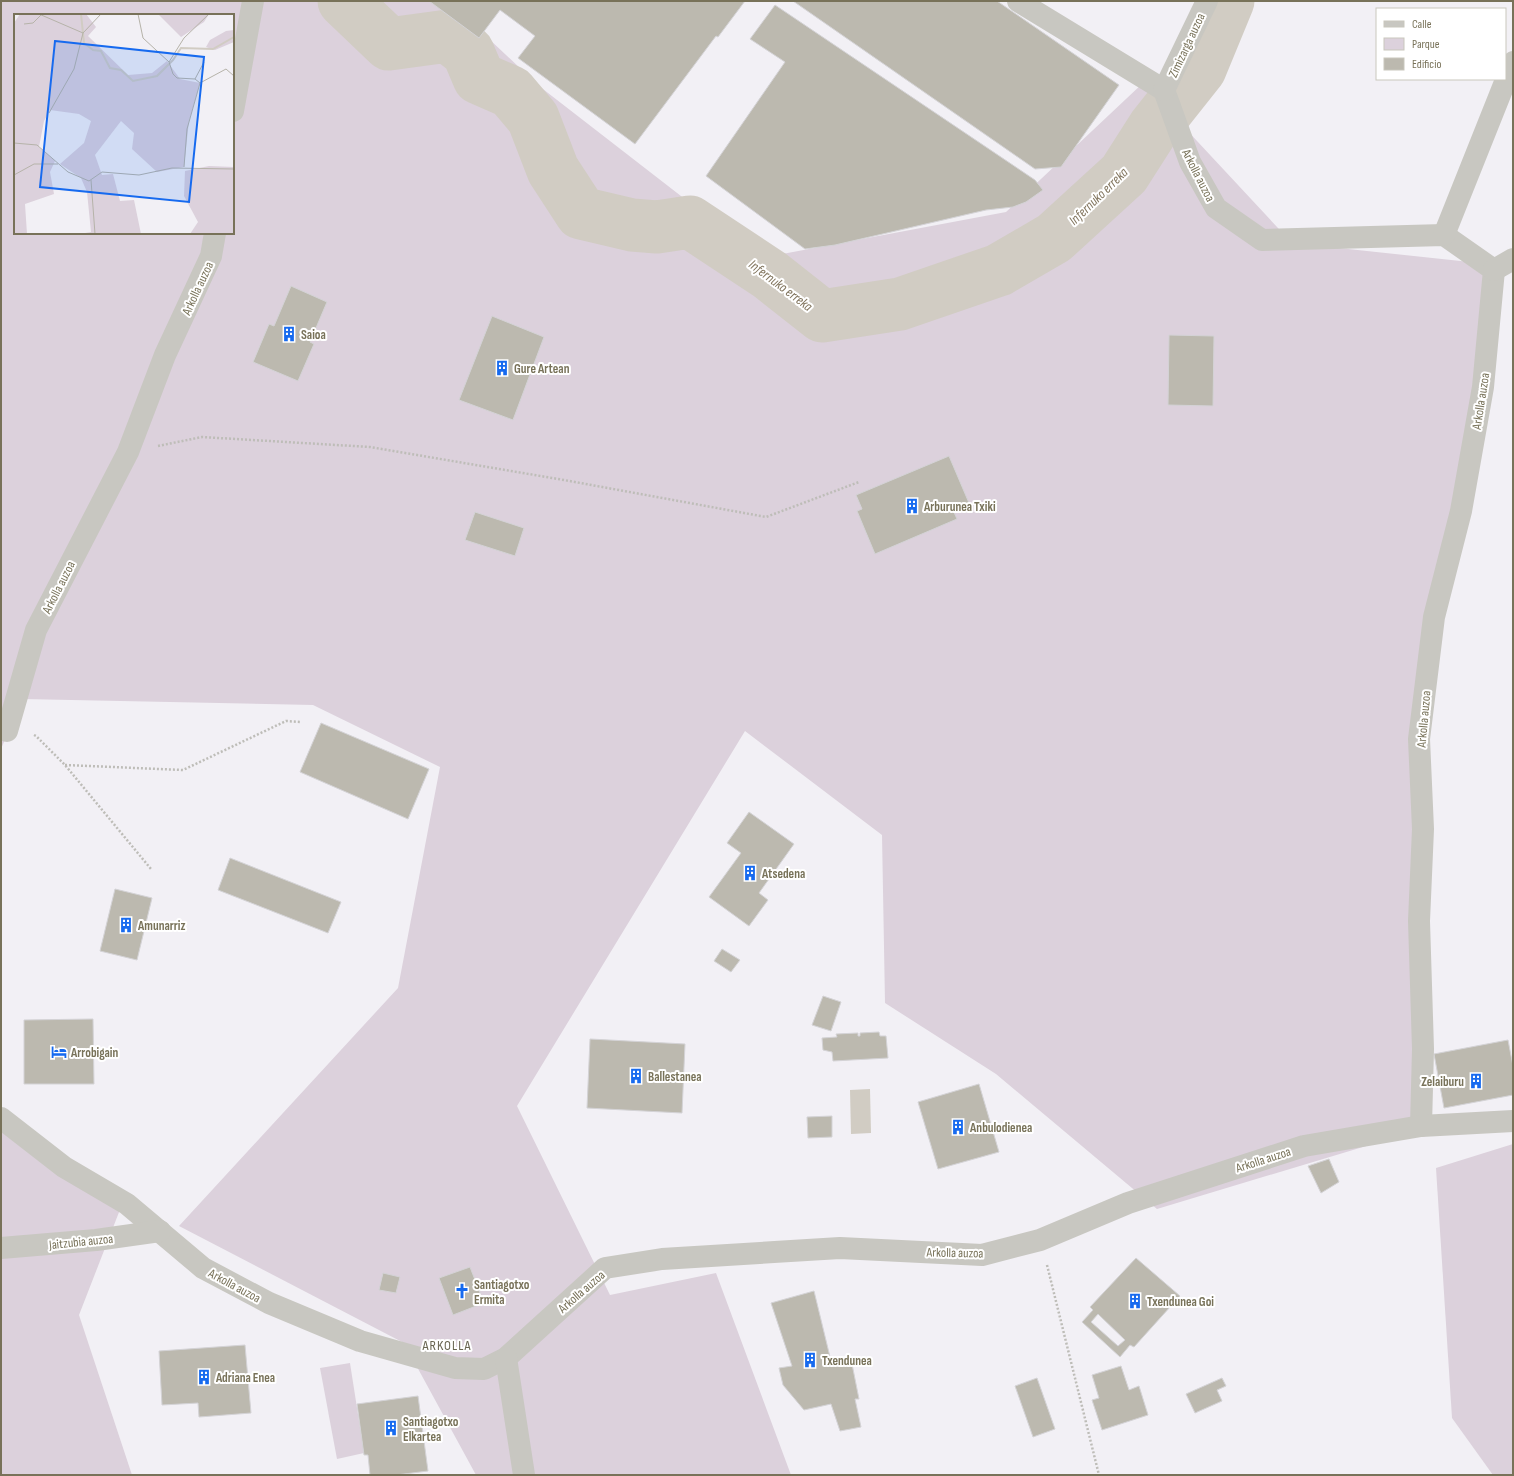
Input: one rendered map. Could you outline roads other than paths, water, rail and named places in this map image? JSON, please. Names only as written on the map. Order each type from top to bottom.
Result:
[{"type":"street","points":[[234,106],[253,1]]},
{"type":"street","points":[[1018,1],[1164,90]]},
{"type":"street","name":"Zimizarga auzoa","points":[[1164,90],[1207,1]]},
{"type":"street","points":[[1506,80],[1513,62]]},
{"type":"street","points":[[1506,80],[1444,235],[1494,270],[1513,259]]},
{"type":"street","name":"Arkolla auzoa","points":[[1164,90],[1190,162],[1216,208],[1262,240],[1444,235]]},
{"type":"street","name":"Arkolla auzoa","points":[[8,731],[36,630],[128,452],[166,355],[211,256],[215,234]]},
{"type":"street","name":"Arkolla auzoa","points":[[1421,1126],[1423,1049],[1419,921],[1423,829],[1419,739],[1434,617],[1461,511],[1483,387],[1494,270]]},
{"type":"street","name":"Arkolla auzoa","points":[[1,1118],[64,1167],[127,1204],[203,1268],[269,1303],[360,1341],[455,1368],[484,1369],[506,1358],[605,1268],[662,1259],[840,1248],[982,1255],[1040,1240],[1128,1203],[1304,1146],[1421,1126],[1513,1121]]},
{"type":"street","name":"Jaitzubia auzoa","points":[[1,1248],[96,1240],[160,1231]]},
{"type":"street","points":[[506,1358],[524,1475]]},
{"type":"waterway","name":"Infernuko erreka","points":[[344,1],[389,44],[448,36],[468,52],[479,78],[511,92],[533,118],[553,170],[581,213],[632,225],[657,227],[690,222],[770,275],[822,316],[900,304],[999,270],[1054,238],[1124,174],[1154,127],[1200,69],[1228,1]]},
{"type":"place","name":"Saioa","points":[[289,334]]},
{"type":"place","name":"Gure Artean","points":[[502,368]]},
{"type":"place","name":"Arburunea Txiki","points":[[912,506]]},
{"type":"place","name":"Atsedena","points":[[750,873]]},
{"type":"place","name":"Amunarriz","points":[[126,925]]},
{"type":"place","name":"Arrobigain","points":[[59,1052]]},
{"type":"place","name":"Ballestanea","points":[[636,1076]]},
{"type":"place","name":"Zelaiburu","points":[[1476,1081]]},
{"type":"place","name":"Anbulodienea","points":[[958,1127]]},
{"type":"place","name":"Santiagotxo Ermita","points":[[462,1291]]},
{"type":"place","name":"Txendunea Goi","points":[[1135,1301]]},
{"type":"place","name":"Txendunea","points":[[810,1360]]},
{"type":"place","name":"Adriana Enea","points":[[204,1377]]},
{"type":"place","name":"Santiagotxo Elkartea","points":[[391,1428]]},
{"type":"district","name":"ARKOLLA","points":[[447,1345]]}]
